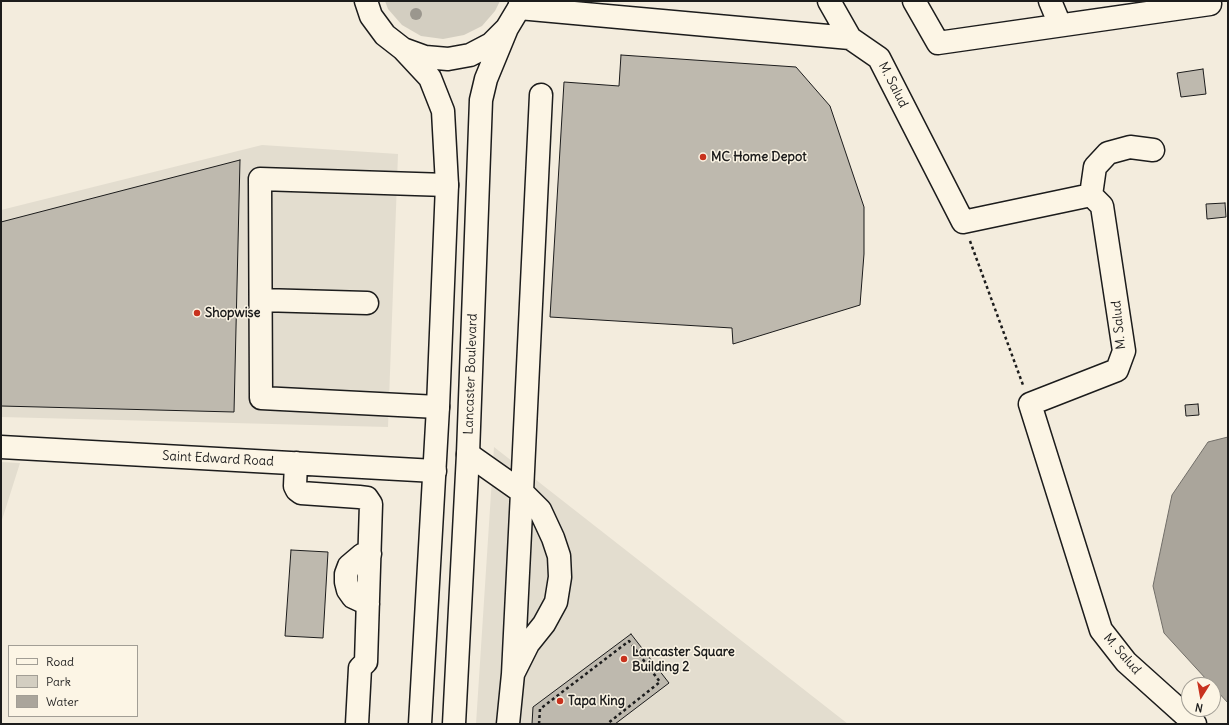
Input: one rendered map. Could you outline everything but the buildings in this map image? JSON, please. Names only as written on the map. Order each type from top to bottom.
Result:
[{"type":"street","points":[[366,1],[371,16],[385,35],[403,49],[430,78],[443,111],[447,185],[435,470],[420,724]]},
{"type":"street","points":[[830,1],[850,38]]},
{"type":"street","points":[[914,1],[938,43],[1210,4],[1209,1]]},
{"type":"street","points":[[1050,1],[1060,25]]},
{"type":"street","points":[[403,49],[425,57],[448,59],[470,55],[491,44],[507,28],[520,5],[850,38]]},
{"type":"street","name":"Lancaster Boulevard","points":[[454,724],[468,454],[481,100],[486,79],[507,28]]},
{"type":"street","name":"M. Salud","points":[[850,38],[878,58],[963,222]]},
{"type":"street","points":[[508,724],[513,674],[541,95]]},
{"type":"street","points":[[963,222],[1091,195],[1095,167],[1108,153],[1130,147],[1153,150]]},
{"type":"street","points":[[438,406],[261,398],[260,179],[447,185]]},
{"type":"street","name":"M. Salud","points":[[1091,195],[1102,206],[1124,351],[1117,370],[1030,404],[1101,630],[1126,662],[1196,724]]},
{"type":"street","points":[[261,300],[367,303]]},
{"type":"street","name":"Saint Edward Road","points":[[1,447],[435,470]]},
{"type":"street","points":[[468,454],[522,492],[540,510],[553,538],[559,556],[560,577],[556,602],[544,624],[528,644],[513,674]]},
{"type":"street","points":[[296,463],[295,486],[301,493],[367,498],[371,504],[366,662],[360,668],[357,724]]},
{"type":"path","points":[[963,222],[1030,404]]},
{"type":"path","points":[[539,724],[540,709],[629,641],[660,682],[606,724]]},
{"type":"shaded area","name":"Shopwise","points":[[262,145],[398,154],[388,427],[1,417],[1,210]]},
{"type":"shaded area","points":[[494,447],[848,724],[476,724]]},
{"type":"shaded area","points":[[1,462],[20,463],[1,523]]},
{"type":"green space","points":[[385,1],[500,1],[495,11],[482,26],[464,35],[443,39],[421,36],[402,25],[388,9]]},
{"type":"water","points":[[1228,437],[1228,703],[1221,695],[1221,677],[1204,677],[1164,633],[1153,586],[1172,495],[1208,442]]},
{"type":"place","name":"MC Home Depot","points":[[703,157]]},
{"type":"place","name":"Shopwise","points":[[197,313]]},
{"type":"place","name":"Lancaster Square Building 2","points":[[624,659]]},
{"type":"place","name":"Tapa King","points":[[560,701]]}]
